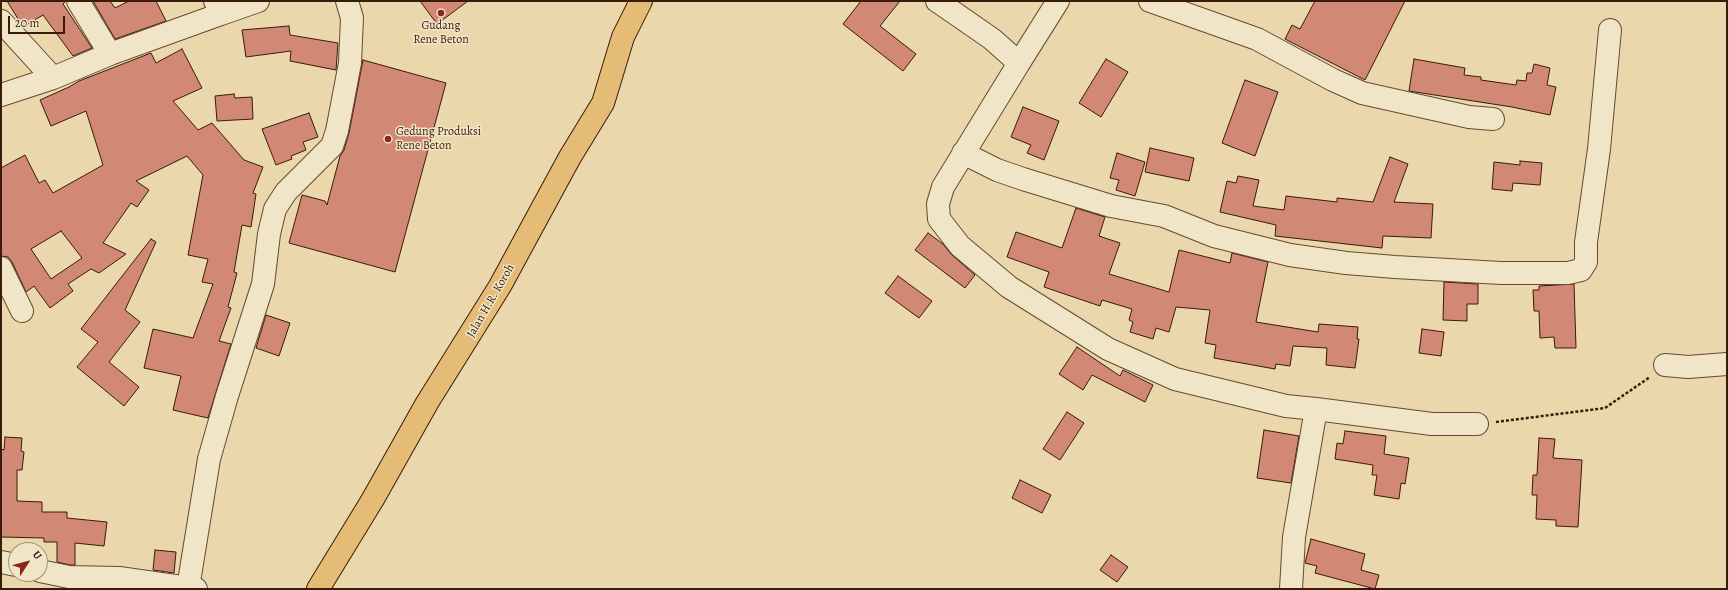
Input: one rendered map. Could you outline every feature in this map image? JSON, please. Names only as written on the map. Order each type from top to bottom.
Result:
[{"type":"main road","name":"Jalan H.R. Koroh","points":[[318,589],[373,499],[427,403],[500,286],[570,157],[602,103],[623,37],[641,1]]},
{"type":"street","points":[[78,1],[110,54]]},
{"type":"street","points":[[1,95],[52,78],[218,7],[258,1]]},
{"type":"street","points":[[48,572],[69,577],[119,578],[192,588],[209,459],[227,396],[263,284],[269,234],[275,209],[286,192],[332,146],[337,131],[350,63],[352,18],[347,1]]},
{"type":"street","points":[[937,1],[992,39],[1019,63]]},
{"type":"street","points":[[1058,1],[943,187],[938,204],[938,219],[960,246],[1009,287],[1108,349],[1175,379],[1286,406],[1432,424],[1477,424]]},
{"type":"street","points":[[1150,1],[1257,39],[1333,80],[1362,93],[1469,117],[1493,119]]},
{"type":"street","points":[[1,21],[52,78]]},
{"type":"street","points":[[963,153],[997,170],[1023,179],[1111,206],[1164,216],[1214,236],[1290,255],[1346,263],[1395,267],[1501,273],[1568,273],[1581,270],[1586,262],[1586,242],[1599,150],[1610,30]]},
{"type":"street","points":[[1,268],[22,311]]},
{"type":"street","points":[[1665,365],[1688,367],[1727,364]]},
{"type":"street","points":[[1291,589],[1294,537],[1316,409]]},
{"type":"path","points":[[1477,424],[1605,408],[1665,365]]},
{"type":"building","points":[[7,1],[66,1],[63,4],[92,48],[73,56],[43,15],[23,27]]},
{"type":"building","points":[[93,1],[110,1],[115,8],[129,1],[156,1],[166,21],[115,39]]},
{"type":"building","name":"Gudang Rene Beton","points":[[420,1],[468,1],[437,24]]},
{"type":"building","points":[[861,1],[900,1],[880,26],[916,54],[903,71],[843,24]]},
{"type":"building","points":[[1315,1],[1405,1],[1365,80],[1285,39],[1292,25],[1300,29]]},
{"type":"building","points":[[289,26],[290,35],[338,43],[336,70],[290,61],[291,51],[246,57],[242,30]]},
{"type":"building","points":[[182,49],[202,88],[173,101],[198,130],[212,123],[244,160],[263,167],[253,193],[256,194],[251,227],[242,225],[234,272],[237,273],[228,307],[231,308],[219,341],[231,344],[208,418],[173,410],[181,376],[144,368],[153,329],[193,338],[213,284],[202,282],[208,259],[188,255],[203,175],[187,156],[136,181],[149,190],[137,207],[131,203],[103,243],[126,254],[99,273],[91,269],[68,284],[73,291],[50,308],[34,286],[26,292],[12,262],[8,257],[1,256],[1,168],[25,155],[39,183],[45,180],[53,193],[103,165],[86,111],[51,126],[40,100],[79,81],[151,53],[156,63]],"holes":[[[61,231],[82,258],[51,279],[31,249]]]},
{"type":"building","points":[[1106,59],[1128,72],[1101,117],[1079,103]]},
{"type":"building","points":[[1414,59],[1465,68],[1464,75],[1481,77],[1481,80],[1516,85],[1517,80],[1526,81],[1527,73],[1532,73],[1534,64],[1550,68],[1547,85],[1556,87],[1550,115],[1512,107],[1409,91]]},
{"type":"building","name":"Gedung Produksi Rene Beton","points":[[363,60],[446,83],[395,272],[289,243],[302,195],[325,201],[327,205],[340,156],[344,150],[349,133]]},
{"type":"building","points":[[1245,80],[1278,92],[1255,156],[1222,143]]},
{"type":"building","points":[[234,94],[235,98],[252,97],[253,119],[217,121],[215,96]]},
{"type":"building","points":[[1023,107],[1059,121],[1044,160],[1027,153],[1031,145],[1011,137]]},
{"type":"building","points":[[309,113],[318,137],[303,142],[306,150],[291,156],[292,159],[276,165],[262,129]]},
{"type":"building","points":[[1150,148],[1194,158],[1189,181],[1145,172]]},
{"type":"building","points":[[1117,153],[1145,162],[1135,196],[1116,190],[1119,180],[1110,178]]},
{"type":"building","points":[[1390,157],[1408,164],[1394,202],[1433,204],[1431,238],[1383,236],[1382,248],[1275,236],[1276,225],[1220,212],[1227,181],[1236,183],[1238,176],[1259,180],[1253,206],[1284,210],[1286,196],[1337,202],[1337,198],[1373,202]]},
{"type":"building","points":[[1520,161],[1542,163],[1540,185],[1513,183],[1512,191],[1492,189],[1494,162],[1520,165]]},
{"type":"building","points":[[1076,208],[1105,217],[1099,236],[1120,243],[1109,274],[1169,292],[1179,250],[1230,263],[1232,253],[1268,262],[1256,322],[1318,332],[1319,324],[1358,327],[1357,339],[1359,339],[1355,368],[1326,365],[1327,348],[1293,346],[1290,366],[1276,364],[1275,369],[1214,358],[1216,345],[1205,343],[1210,310],[1176,307],[1169,332],[1156,328],[1153,339],[1130,332],[1133,322],[1129,320],[1132,309],[1102,300],[1100,306],[1044,287],[1049,272],[1007,257],[1016,232],[1062,248]]},
{"type":"building","points":[[928,233],[943,244],[952,255],[975,275],[965,288],[915,250]]},
{"type":"building","points":[[151,239],[156,242],[125,310],[140,322],[109,362],[139,387],[124,406],[77,367],[98,342],[81,329]]},
{"type":"building","points":[[898,276],[932,301],[919,318],[885,293]]},
{"type":"building","points":[[1444,282],[1478,284],[1478,304],[1467,304],[1467,321],[1443,320]]},
{"type":"building","points":[[1574,284],[1576,348],[1555,348],[1554,337],[1540,338],[1539,311],[1534,311],[1533,290],[1539,290],[1539,286]]},
{"type":"building","points":[[266,315],[290,323],[279,356],[256,348]]},
{"type":"building","points":[[1422,329],[1444,332],[1441,356],[1419,353]]},
{"type":"building","points":[[1077,347],[1120,376],[1123,370],[1153,385],[1145,402],[1092,375],[1083,390],[1059,374]]},
{"type":"building","points":[[1067,412],[1084,423],[1060,460],[1043,449]]},
{"type":"building","points":[[1264,430],[1299,436],[1291,483],[1257,478]]},
{"type":"building","points":[[1345,431],[1386,436],[1384,454],[1409,458],[1405,484],[1401,483],[1399,499],[1374,495],[1377,475],[1372,475],[1373,465],[1335,459],[1337,443],[1343,444]]},
{"type":"building","points":[[5,437],[22,438],[21,451],[24,452],[22,470],[17,470],[17,501],[42,502],[42,512],[67,512],[67,518],[107,522],[104,546],[75,543],[75,565],[70,565],[57,562],[57,542],[44,542],[44,538],[1,537],[1,449],[4,450]]},
{"type":"building","points":[[1539,438],[1555,439],[1553,458],[1582,460],[1578,527],[1556,526],[1556,520],[1536,519],[1537,495],[1532,495],[1533,475],[1537,475]]},
{"type":"building","points":[[1020,480],[1051,495],[1042,513],[1012,498]]},
{"type":"building","points":[[1311,539],[1365,554],[1361,570],[1379,575],[1375,589],[1315,573],[1317,566],[1305,563]]},
{"type":"building","points":[[155,550],[176,552],[174,573],[153,570]]},
{"type":"building","points":[[1111,555],[1128,567],[1117,582],[1100,570]]},
{"type":"place","name":"Gudang Rene Beton","points":[[441,13]]},
{"type":"place","name":"Gedung Produksi Rene Beton","points":[[388,139]]}]
